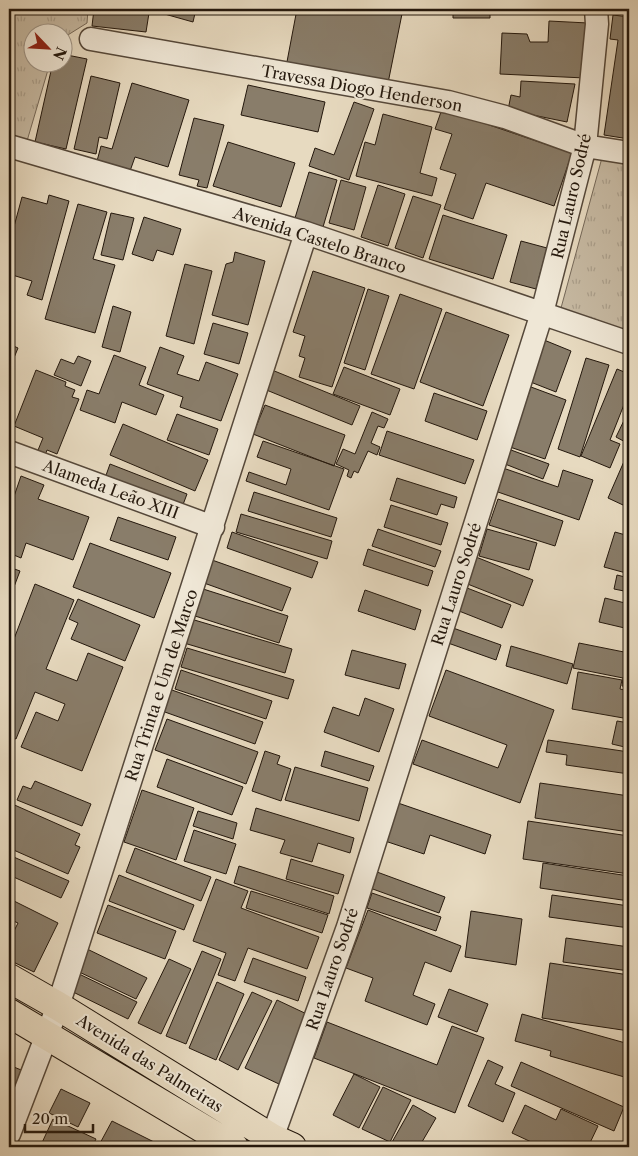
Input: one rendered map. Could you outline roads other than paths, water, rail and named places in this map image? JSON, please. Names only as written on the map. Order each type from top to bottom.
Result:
[{"type":"main road","name":"Avenida das Palmeiras","points":[[9,978],[58,1006],[277,1144]]},
{"type":"main road","name":"Avenida das Palmeiras","points":[[9,1013],[234,1147]]},
{"type":"street","name":"Rua Lauro Sodré","points":[[277,1144],[348,927],[542,312],[585,146],[597,24],[596,9]]},
{"type":"street","name":"Travessa Diogo Henderson","points":[[90,39],[448,102],[505,116],[585,146],[629,153]]},
{"type":"street","name":"Avenida Castelo Branco","points":[[9,146],[306,233],[629,343]]},
{"type":"street","name":"Rua Trinta e Um de Marco","points":[[9,1134],[58,1006],[306,233]]},
{"type":"street","name":"Alameda Leão XIII","points":[[9,452],[213,527]]}]
